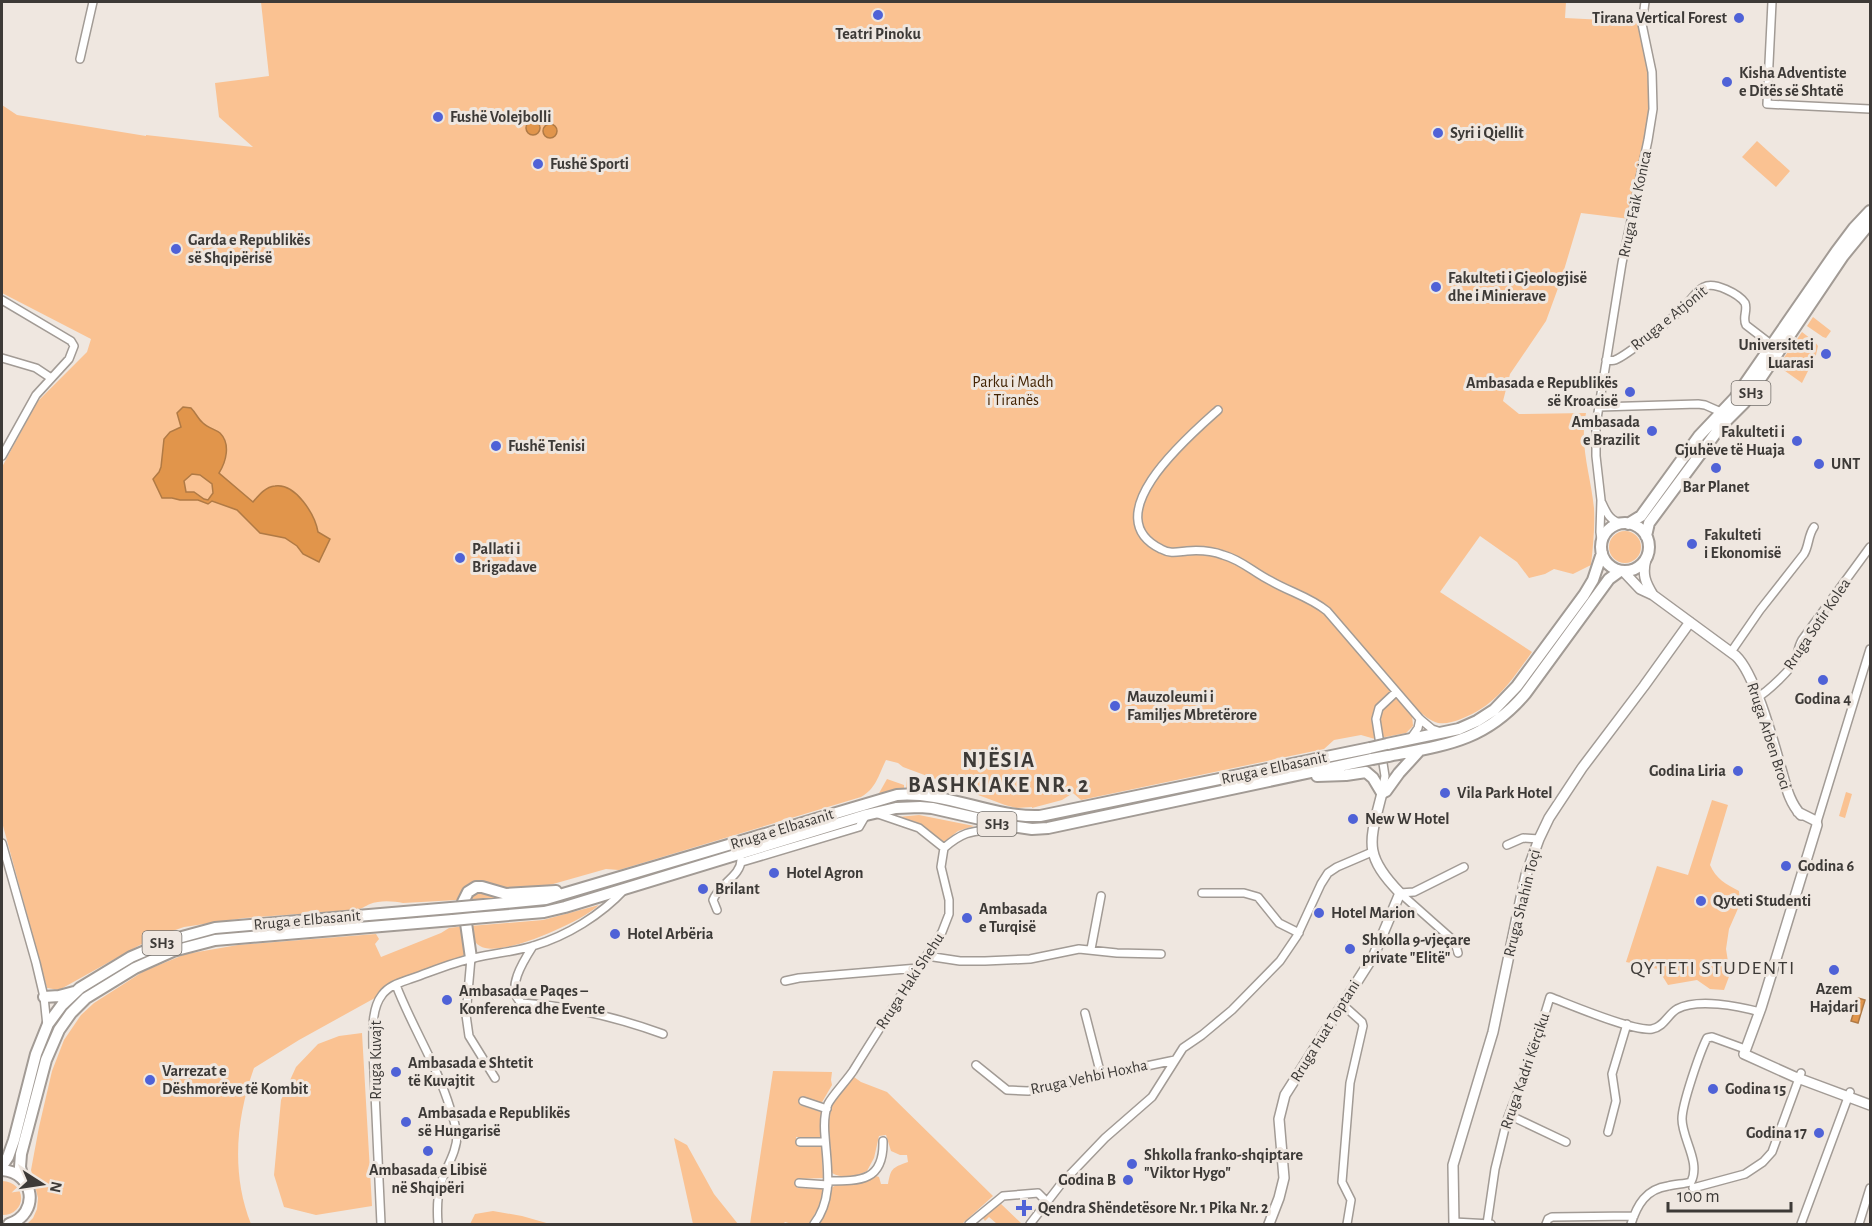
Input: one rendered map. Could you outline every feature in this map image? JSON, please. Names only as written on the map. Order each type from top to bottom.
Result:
[{"type":"main road","name":"SH3","points":[[1602,550],[1602,541],[1608,531],[1641,516],[1699,436],[1735,398],[1844,241],[1870,211]]},
{"type":"main road","name":"SH3","points":[[1621,571],[1634,569],[1646,559],[1649,548],[1646,536],[1649,523],[1721,426],[1744,403],[1843,256],[1870,222]]},
{"type":"main road","points":[[1626,524],[1639,528],[1646,536]]},
{"type":"main road","points":[[1602,550],[1611,566],[1621,571]]},
{"type":"main road","name":"Rruga e Elbasanit","points":[[23,1179],[20,1167],[21,1154],[46,1060],[54,1039],[71,1013],[86,998],[135,968],[173,951],[215,940],[452,914],[473,906],[533,901],[575,891],[897,795],[937,796],[1011,814],[1040,816],[1388,750],[1410,740],[1459,729],[1494,710],[1508,696],[1584,595],[1593,580],[1602,550]]},
{"type":"main road","name":"Rruga e Elbasanit","points":[[1388,750],[1420,750],[1468,738],[1492,725],[1525,694],[1609,579],[1621,571]]},
{"type":"main road","points":[[1301,775],[1322,777],[1366,772],[1373,778],[1382,793],[1420,750]]},
{"type":"main road","name":"Rruga e Elbasanit","points":[[2,1168],[14,1140],[36,1054],[47,1026],[62,1005],[90,981],[137,954],[158,944],[199,931],[226,927],[452,914],[474,918],[544,912],[628,887],[741,859],[870,814],[896,808],[932,808],[1032,829],[1065,825],[1301,775],[1371,754]]},
{"type":"main road","points":[[471,958],[463,902],[472,889],[482,887],[513,894],[575,891]]},
{"type":"main road","points":[[44,996],[59,996],[77,991]]},
{"type":"main road","name":"SH3","points":[[2,1168],[23,1179],[29,1191],[29,1204],[20,1219],[9,1224]]},
{"type":"street","points":[[80,59],[93,2]]},
{"type":"street","name":"Rruga Faik Konica","points":[[1602,550],[1601,500],[1595,439],[1627,235],[1651,127],[1653,100],[1651,67],[1643,27],[1645,2]]},
{"type":"street","points":[[1772,2],[1767,104],[1867,109],[1870,104]]},
{"type":"street","name":"Rruga e Atjonit","points":[[1606,360],[1616,360],[1625,354],[1673,316],[1702,288],[1709,285],[1723,288],[1744,302],[1746,325],[1752,332],[1772,345]]},
{"type":"street","points":[[2,300],[71,341],[74,346],[63,366],[36,395],[2,456]]},
{"type":"street","points":[[2,358],[36,368],[51,378]]},
{"type":"street","points":[[1599,407],[1698,404],[1720,412]]},
{"type":"street","points":[[1218,410],[1176,448],[1163,462],[1148,485],[1138,514],[1138,524],[1143,534],[1159,549],[1167,552],[1212,551],[1240,561],[1268,580],[1316,602],[1327,611],[1420,719],[1432,729],[1444,733]]},
{"type":"street","points":[[1601,500],[1612,520],[1626,524]]},
{"type":"street","points":[[1731,652],[1806,551],[1810,533],[1814,527]]},
{"type":"street","name":"Rruga Sotir Kolea","points":[[1758,697],[1794,662],[1802,640],[1870,547]]},
{"type":"street","points":[[1646,559],[1644,578],[1653,595]]},
{"type":"street","name":"Rruga Arben Broci","points":[[1621,571],[1640,589],[1653,595],[1743,662],[1758,697],[1790,798],[1798,812],[1816,826]]},
{"type":"street","name":"Rruga Shahin Toçi","points":[[1454,1223],[1453,1165],[1493,1032],[1526,875],[1539,839],[1549,818],[1582,768],[1690,622]]},
{"type":"street","points":[[1747,1052],[1761,1016],[1760,1012],[1870,650]]},
{"type":"street","points":[[1396,692],[1379,708],[1376,719],[1385,776],[1372,835],[1372,852],[1379,866],[1400,893],[1453,940],[1458,953]]},
{"type":"street","points":[[1410,740],[1420,719]]},
{"type":"street","points":[[870,814],[919,828],[944,848],[965,833],[1011,826]]},
{"type":"street","points":[[1507,845],[1523,838],[1539,839]]},
{"type":"street","points":[[2,843],[44,996],[47,1026]]},
{"type":"street","name":"Rruga Haki Shehu","points":[[827,1109],[829,1102],[851,1074],[942,932],[949,914],[949,900],[941,867],[944,848]]},
{"type":"street","points":[[1030,1224],[1061,1184],[1105,1138],[1152,1097],[1183,1048],[1218,1022],[1280,961],[1299,933],[1328,873],[1336,867],[1372,852]]},
{"type":"street","points":[[717,910],[713,900],[715,894],[736,873],[741,859]]},
{"type":"street","points":[[1400,893],[1414,892],[1464,867]]},
{"type":"street","name":"Rruga Kuvajt","points":[[381,1224],[373,1035],[376,1007],[380,997],[396,985],[471,958],[533,946],[569,931],[596,916],[628,887]]},
{"type":"street","points":[[1202,892],[1244,893],[1258,897],[1279,923],[1299,933]]},
{"type":"street","name":"Rruga Fuat Toptani","points":[[1269,1224],[1284,1178],[1280,1119],[1285,1095],[1374,955],[1400,893]]},
{"type":"street","points":[[1091,949],[1101,896]]},
{"type":"street","points":[[533,946],[515,984],[514,993],[522,1003],[572,1008],[612,1017],[663,1034]]},
{"type":"street","points":[[927,956],[996,961],[1030,959],[1079,949],[1161,954]]},
{"type":"street","points":[[471,958],[466,1015],[469,1036],[495,1078]]},
{"type":"street","points":[[785,981],[918,968]]},
{"type":"street","points":[[396,985],[405,1010],[444,1087],[455,1124],[456,1144],[438,1195],[438,1224]]},
{"type":"street","name":"Rruga Kadri Kërçiku","points":[[1454,1223],[1489,1224],[1495,1169],[1509,1115],[1533,1052],[1550,997],[1627,1024],[1649,1029],[1655,1028],[1676,1009],[1689,1006],[1725,1004],[1760,1012]]},
{"type":"street","points":[[1342,1004],[1362,1022],[1363,1026],[1350,1083],[1342,1182],[1351,1200],[1347,1224]]},
{"type":"street","points":[[1085,1013],[1101,1075]]},
{"type":"street","points":[[1608,1132],[1616,1101],[1612,1074],[1627,1024]]},
{"type":"street","points":[[1631,1224],[1638,1206],[1652,1190],[1686,1184],[1693,1179],[1694,1166],[1682,1114],[1707,1038],[1712,1037],[1870,1105]]},
{"type":"street","name":"Rruga Vehbi Hoxha","points":[[976,1065],[1007,1090],[1028,1091],[1175,1060]]},
{"type":"street","points":[[1693,1188],[1745,1174],[1772,1152],[1800,1076]]},
{"type":"street","points":[[1849,1095],[1870,1100]]},
{"type":"street","points":[[1801,1224],[1849,1095]]},
{"type":"street","points":[[803,1101],[827,1109],[824,1125],[828,1183],[824,1208],[814,1224]]},
{"type":"street","points":[[1509,1115],[1566,1142]]},
{"type":"street","points":[[799,1183],[828,1183],[866,1178],[882,1161],[883,1141]]},
{"type":"street","points":[[800,1142],[825,1142]]},
{"type":"street","points":[[1859,1224],[1870,1188]]},
{"type":"street","points":[[969,1224],[1003,1196],[1038,1193],[1047,1202]]},
{"type":"street","points":[[1546,1224],[1552,1217],[1634,1216]]},
{"type":"green space","name":"Parku i Madh i Tiranës","points":[[261,2],[1566,2],[1565,18],[1605,20],[1619,14],[1642,16],[1649,53],[1653,109],[1630,219],[1581,213],[1546,321],[1510,374],[1503,401],[1519,414],[1586,413],[1584,437],[1594,515],[1591,565],[1573,574],[1554,569],[1529,578],[1517,562],[1480,536],[1440,592],[1532,652],[1510,683],[1493,700],[1473,714],[1452,722],[1435,722],[1417,710],[1412,715],[1413,726],[1406,733],[1375,739],[1361,735],[1334,740],[1324,749],[1081,800],[1073,793],[1062,800],[1032,808],[1005,805],[886,760],[874,785],[861,797],[619,870],[606,869],[546,886],[517,889],[474,882],[462,890],[457,900],[403,903],[382,901],[355,910],[244,918],[184,927],[155,937],[59,990],[47,988],[2,822],[2,467],[37,402],[87,352],[91,339],[2,293],[2,105],[17,115],[146,136],[253,147],[219,117],[215,83],[269,76]]},
{"type":"green space","points":[[1757,141],[1790,171],[1776,187],[1742,157]]},
{"type":"green space","points":[[1813,317],[1831,331],[1826,338],[1807,326]]},
{"type":"green space","points":[[1802,332],[1818,346],[1802,383],[1778,366]]},
{"type":"green space","points":[[1625,531],[1636,536],[1641,547],[1636,558],[1625,563],[1614,558],[1609,547],[1614,536]]},
{"type":"green space","points":[[907,778],[952,795],[929,790],[906,790]]},
{"type":"green space","points":[[887,779],[904,785],[904,790],[878,795]]},
{"type":"green space","points":[[1846,792],[1852,794],[1845,818],[1839,816]]},
{"type":"green space","points":[[1712,800],[1728,805],[1710,865],[1718,878],[1739,891],[1740,904],[1729,929],[1726,949],[1730,974],[1724,990],[1710,989],[1697,980],[1668,985],[1658,969],[1626,962],[1657,866],[1688,875]]},
{"type":"green space","points":[[919,815],[974,826],[958,831],[944,842],[916,822],[898,817]]},
{"type":"green space","points":[[477,890],[510,898],[467,901]]},
{"type":"green space","points":[[599,905],[560,928],[505,947],[490,949],[480,946],[474,940],[470,926],[543,920]]},
{"type":"green space","name":"Varrezat e Dëshmorëve të Kombit","points":[[465,926],[467,951],[461,958],[420,973],[299,1040],[254,1068],[243,1107],[238,1146],[240,1185],[251,1224],[27,1224],[37,1209],[38,1198],[31,1170],[52,1071],[64,1040],[81,1015],[94,1003],[144,971],[186,954],[238,945],[376,934],[379,939],[375,944],[381,957],[449,928]]},
{"type":"green space","points":[[362,1033],[372,1206],[316,1215],[284,1207],[274,1175],[281,1100],[296,1067],[318,1044],[339,1036]]},
{"type":"green space","points":[[773,1071],[832,1072],[832,1085],[821,1104],[802,1097],[799,1103],[821,1112],[820,1137],[796,1137],[798,1146],[822,1148],[823,1178],[796,1179],[797,1188],[823,1189],[820,1205],[809,1224],[785,1222],[783,1224],[750,1224]]},
{"type":"green space","points":[[854,1077],[887,1092],[993,1196],[962,1224],[819,1224],[826,1210],[831,1188],[838,1184],[861,1182],[876,1176],[879,1177],[881,1184],[888,1184],[893,1170],[908,1162],[907,1155],[891,1151],[886,1135],[879,1136],[874,1158],[867,1171],[850,1176],[832,1173],[828,1132],[829,1111]]},
{"type":"green space","points":[[674,1138],[687,1145],[714,1194],[738,1224],[693,1224]]},
{"type":"green space","points":[[2,1181],[16,1187],[21,1198],[16,1210],[2,1215]]},
{"type":"green space","points":[[999,1202],[1022,1224],[997,1224],[989,1217],[985,1221],[982,1217]]},
{"type":"green space","points":[[493,1211],[550,1224],[470,1224],[475,1214]]},
{"type":"shaded area","points":[[533,121],[538,123],[540,128],[538,133],[533,135],[528,133],[526,128],[528,123]]},
{"type":"shaded area","points":[[550,124],[555,126],[557,131],[555,136],[550,138],[545,136],[543,131],[545,126]]},
{"type":"shaded area","points":[[183,407],[191,408],[205,425],[220,433],[225,442],[226,453],[219,473],[253,502],[265,490],[275,486],[283,486],[297,495],[309,509],[318,532],[330,539],[319,562],[303,554],[297,546],[285,538],[260,533],[237,510],[212,501],[208,504],[198,500],[162,498],[153,479],[161,467],[164,439],[170,432],[181,427],[177,413]],"holes":[[[192,474],[200,475],[212,484],[213,493],[208,500],[194,492],[186,492],[184,481]]]},
{"type":"shaded area","points":[[1858,998],[1865,1000],[1858,1023],[1851,1021]]},
{"type":"place","name":"Teatri Pinoku","points":[[878,15]]},
{"type":"place","name":"Tirana Vertical Forest","points":[[1739,18]]},
{"type":"place","name":"Kisha Adventiste e Ditës së Shtatë","points":[[1727,82]]},
{"type":"place","name":"Fushë Volejbolli","points":[[438,117]]},
{"type":"place","name":"Syri i Qiellit","points":[[1438,133]]},
{"type":"place","name":"Fushë Sporti","points":[[538,164]]},
{"type":"place","name":"Garda e Republikës së Shqipërisë","points":[[176,249]]},
{"type":"place","name":"Fakulteti i Gjeologjisë dhe i Minierave","points":[[1436,287]]},
{"type":"place","name":"Universiteti Luarasi","points":[[1826,354]]},
{"type":"place","name":"Ambasada e Republikës së Kroacisë","points":[[1630,392]]},
{"type":"place","name":"Ambasada e Brazilit","points":[[1652,431]]},
{"type":"place","name":"Fakulteti i Gjuhëve të Huaja","points":[[1797,441]]},
{"type":"place","name":"Fushë Tenisi","points":[[496,446]]},
{"type":"place","name":"UNT","points":[[1819,464]]},
{"type":"place","name":"Bar Planet","points":[[1716,468]]},
{"type":"place","name":"Fakulteti i Ekonomisë","points":[[1692,544]]},
{"type":"place","name":"Pallati i Brigadave","points":[[460,558]]},
{"type":"place","name":"Godina 4","points":[[1823,680]]},
{"type":"place","name":"Mauzoleumi i Familjes Mbretërore","points":[[1115,706]]},
{"type":"place","name":"Godina Liria","points":[[1738,771]]},
{"type":"place","name":"Vila Park Hotel","points":[[1445,793]]},
{"type":"place","name":"New W Hotel","points":[[1353,819]]},
{"type":"place","name":"Godina 6","points":[[1786,866]]},
{"type":"place","name":"Hotel Agron","points":[[774,873]]},
{"type":"place","name":"Brilant","points":[[703,889]]},
{"type":"place","name":"Qyteti Studenti","points":[[1701,901]]},
{"type":"place","name":"Hotel Marion","points":[[1319,913]]},
{"type":"place","name":"Ambasada e Turqisë","points":[[967,918]]},
{"type":"place","name":"Hotel Arbëria","points":[[615,934]]},
{"type":"place","name":"Shkolla 9-vjeçare private \"Elitë\"","points":[[1350,949]]},
{"type":"place","name":"Azem Hajdari","points":[[1834,970]]},
{"type":"place","name":"Ambasada e Paqes – Konferenca dhe Evente","points":[[447,1000]]},
{"type":"place","name":"Ambasada e Shtetit të Kuvajtit","points":[[396,1072]]},
{"type":"place","name":"Varrezat e Dëshmorëve të Kombit","points":[[150,1080]]},
{"type":"place","name":"Godina 15","points":[[1713,1089]]},
{"type":"place","name":"Ambasada e Republikës së Hungarisë","points":[[406,1122]]},
{"type":"place","name":"Godina 17","points":[[1819,1133]]},
{"type":"place","name":"Ambasada e Libisë në Shqipëri","points":[[428,1151]]},
{"type":"place","name":"Shkolla franko-shqiptare \"Viktor Hygo\"","points":[[1132,1164]]},
{"type":"place","name":"Godina B","points":[[1128,1180]]},
{"type":"place","name":"Qendra Shëndetësore Nr. 1 Pika Nr. 2","points":[[1024,1208]]},
{"type":"district","name":"NJËSIA BASHKIAKE NR. 2","points":[[999,772]]},
{"type":"district","name":"QYTETI STUDENTI","points":[[1713,968]]}]
